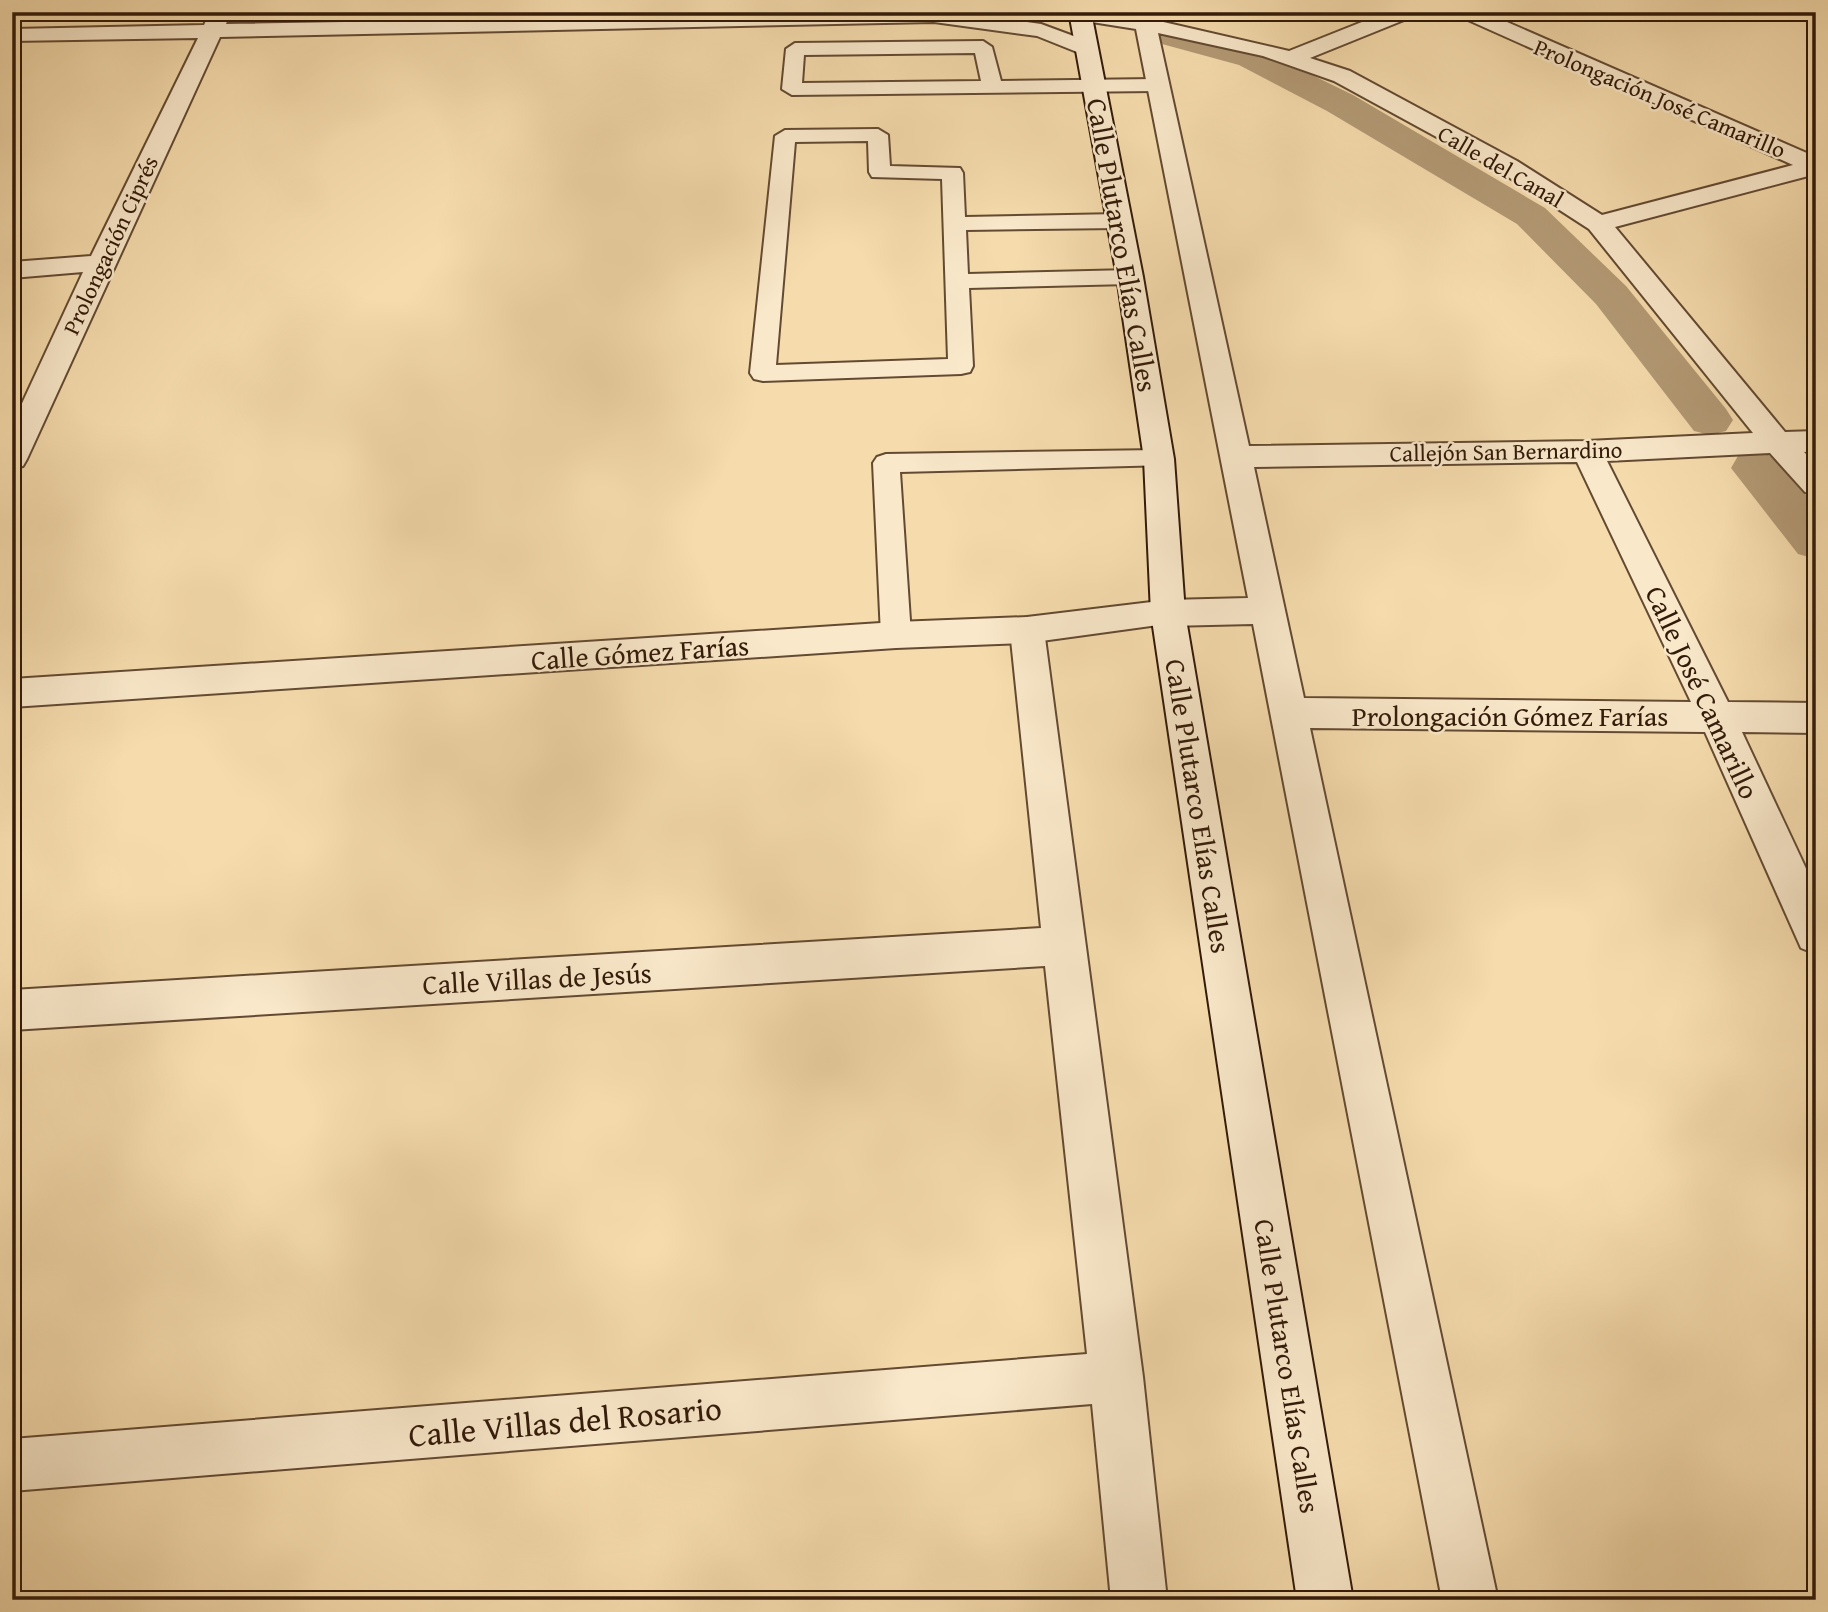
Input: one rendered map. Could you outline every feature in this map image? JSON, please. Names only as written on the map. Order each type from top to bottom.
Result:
[{"type":"street","points":[[1290,58],[1407,12]]},
{"type":"street","name":"Prolongación José Camarillo","points":[[1466,12],[1816,166]]},
{"type":"street","name":"Calle del Canal","points":[[12,35],[216,21],[934,16],[1041,30],[1146,24],[1290,58],[1342,76],[1508,166],[1598,224],[1776,441],[1816,484]]},
{"type":"street","name":"Prolongación Ciprés","points":[[12,459],[100,263],[216,21]]},
{"type":"street","points":[[1146,24],[1156,85],[1236,457],[1470,1600]]},
{"type":"street","name":"Calle Plutarco Elías Calles","points":[[1082,26],[1130,277],[1159,459],[1168,613],[1325,1600]]},
{"type":"street","points":[[1598,224],[1816,166]]},
{"type":"street","points":[[12,270],[100,263]]},
{"type":"street","name":"Callejón San Bernardino","points":[[1236,457],[1587,451],[1816,441]]},
{"type":"street","name":"Calle José Camarillo","points":[[1587,451],[1716,716],[1816,935]]},
{"type":"street","name":"Calle Gómez Farías","points":[[12,693],[896,635],[1027,630],[1168,613],[1267,611]]},
{"type":"street","points":[[1027,630],[1061,946],[1117,1377],[1139,1600]]},
{"type":"street","name":"Prolongación Gómez Farías","points":[[1289,713],[1816,718]]},
{"type":"street","name":"Calle Villas de Jesús","points":[[12,1010],[1061,946]]},
{"type":"street","name":"Calle Villas del Rosario","points":[[12,1465],[1117,1377]]},
{"type":"lane","points":[[993,89],[983,47],[795,49],[792,89],[993,89],[1156,85]]},
{"type":"lane","points":[[878,135],[880,172],[952,173],[954,224],[959,281],[961,366],[763,373],[785,136],[878,135]]},
{"type":"lane","points":[[954,224],[1119,221]]},
{"type":"lane","points":[[959,281],[1130,277]]},
{"type":"lane","points":[[896,635],[886,463],[1159,459]]},
{"type":"waterway","points":[[245,17],[490,12]]},
{"type":"waterway","points":[[1174,37],[1251,58],[1340,103],[1531,216],[1611,295],[1710,420]]},
{"type":"waterway","points":[[1755,468],[1816,541]]}]
